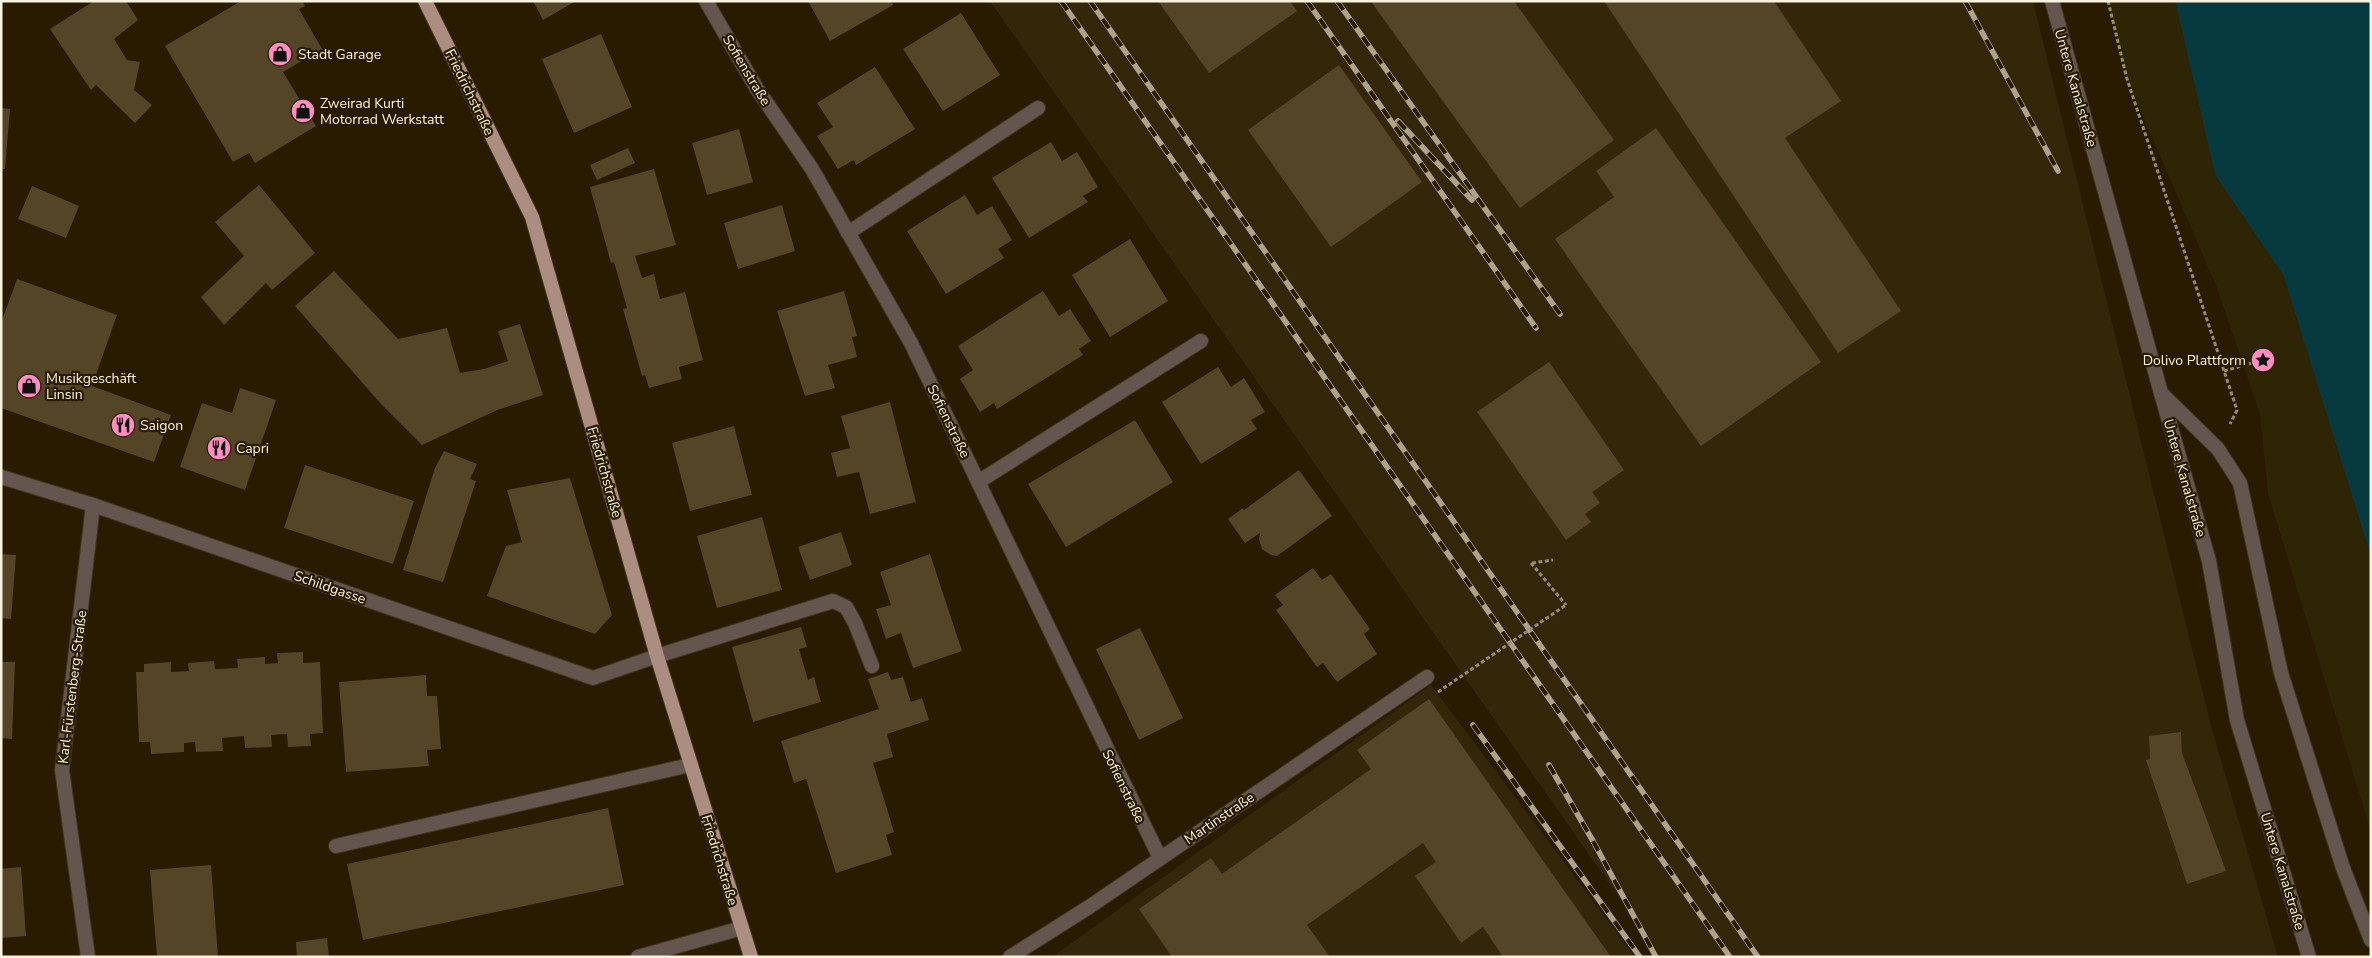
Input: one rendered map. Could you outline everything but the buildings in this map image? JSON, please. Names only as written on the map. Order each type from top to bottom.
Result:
[{"type":"main road","name":"Friedrichstraße","points":[[425,1],[532,217],[657,656],[751,957]]},
{"type":"street","name":"Sofienstraße","points":[[706,1],[757,89],[812,169],[911,343],[1160,858]]},
{"type":"street","name":"Untere Kanalstraße","points":[[2052,1],[2160,393],[2209,561],[2237,720],[2309,957]]},
{"type":"street","points":[[848,233],[1038,108]]},
{"type":"street","points":[[978,482],[1201,340]]},
{"type":"street","points":[[2160,393],[2218,449],[2240,482],[2281,673],[2343,868],[2371,940]]},
{"type":"street","name":"Schildgasse","points":[[1,477],[93,505],[593,678],[833,601],[846,607],[855,623],[872,666]]},
{"type":"street","name":"Karl-Fürstenberg-Straße","points":[[88,957],[62,770],[93,505]]},
{"type":"street","name":"Martinstraße","points":[[1010,957],[1089,907],[1427,677]]},
{"type":"street","points":[[336,846],[690,765]]},
{"type":"street","points":[[638,957],[742,928]]},
{"type":"path","points":[[2108,1],[2127,80],[2237,410],[2218,449]]},
{"type":"path","points":[[2224,371],[2263,360]]},
{"type":"path","points":[[1438,692],[1566,605],[1531,563],[1553,560]]},
{"type":"shaded area","points":[[990,1],[2033,1],[2210,722],[2278,957],[1661,957]]},
{"type":"shaded area","points":[[1431,685],[1635,957],[1052,957]]},
{"type":"sand","points":[[2108,1],[2175,1],[2215,175],[2283,275],[2371,557],[2371,832],[2268,493],[2260,414],[2217,288],[2127,79]]},
{"type":"water","points":[[2175,1],[2371,1],[2371,557],[2283,275],[2215,175]]},
{"type":"railway","points":[[1061,1],[1730,957]]},
{"type":"railway","points":[[1090,1],[1758,957]]},
{"type":"railway","points":[[1307,1],[1536,328]]},
{"type":"railway","points":[[1337,1],[1560,314]]},
{"type":"railway","points":[[1965,1],[2058,171]]},
{"type":"railway","points":[[1398,121],[1472,200]]},
{"type":"railway","points":[[1473,725],[1640,957]]},
{"type":"railway","points":[[1549,765],[1656,957]]},
{"type":"place","name":"Stadt Garage","points":[[280,54]]},
{"type":"place","name":"Zweirad Kurti Motorrad Werkstatt","points":[[303,111]]},
{"type":"place","name":"Dolivo Plattform","points":[[2263,360]]},
{"type":"place","name":"Musikgeschäft Linsin","points":[[29,386]]},
{"type":"place","name":"Saigon","points":[[123,425]]},
{"type":"place","name":"Capri","points":[[219,448]]}]
